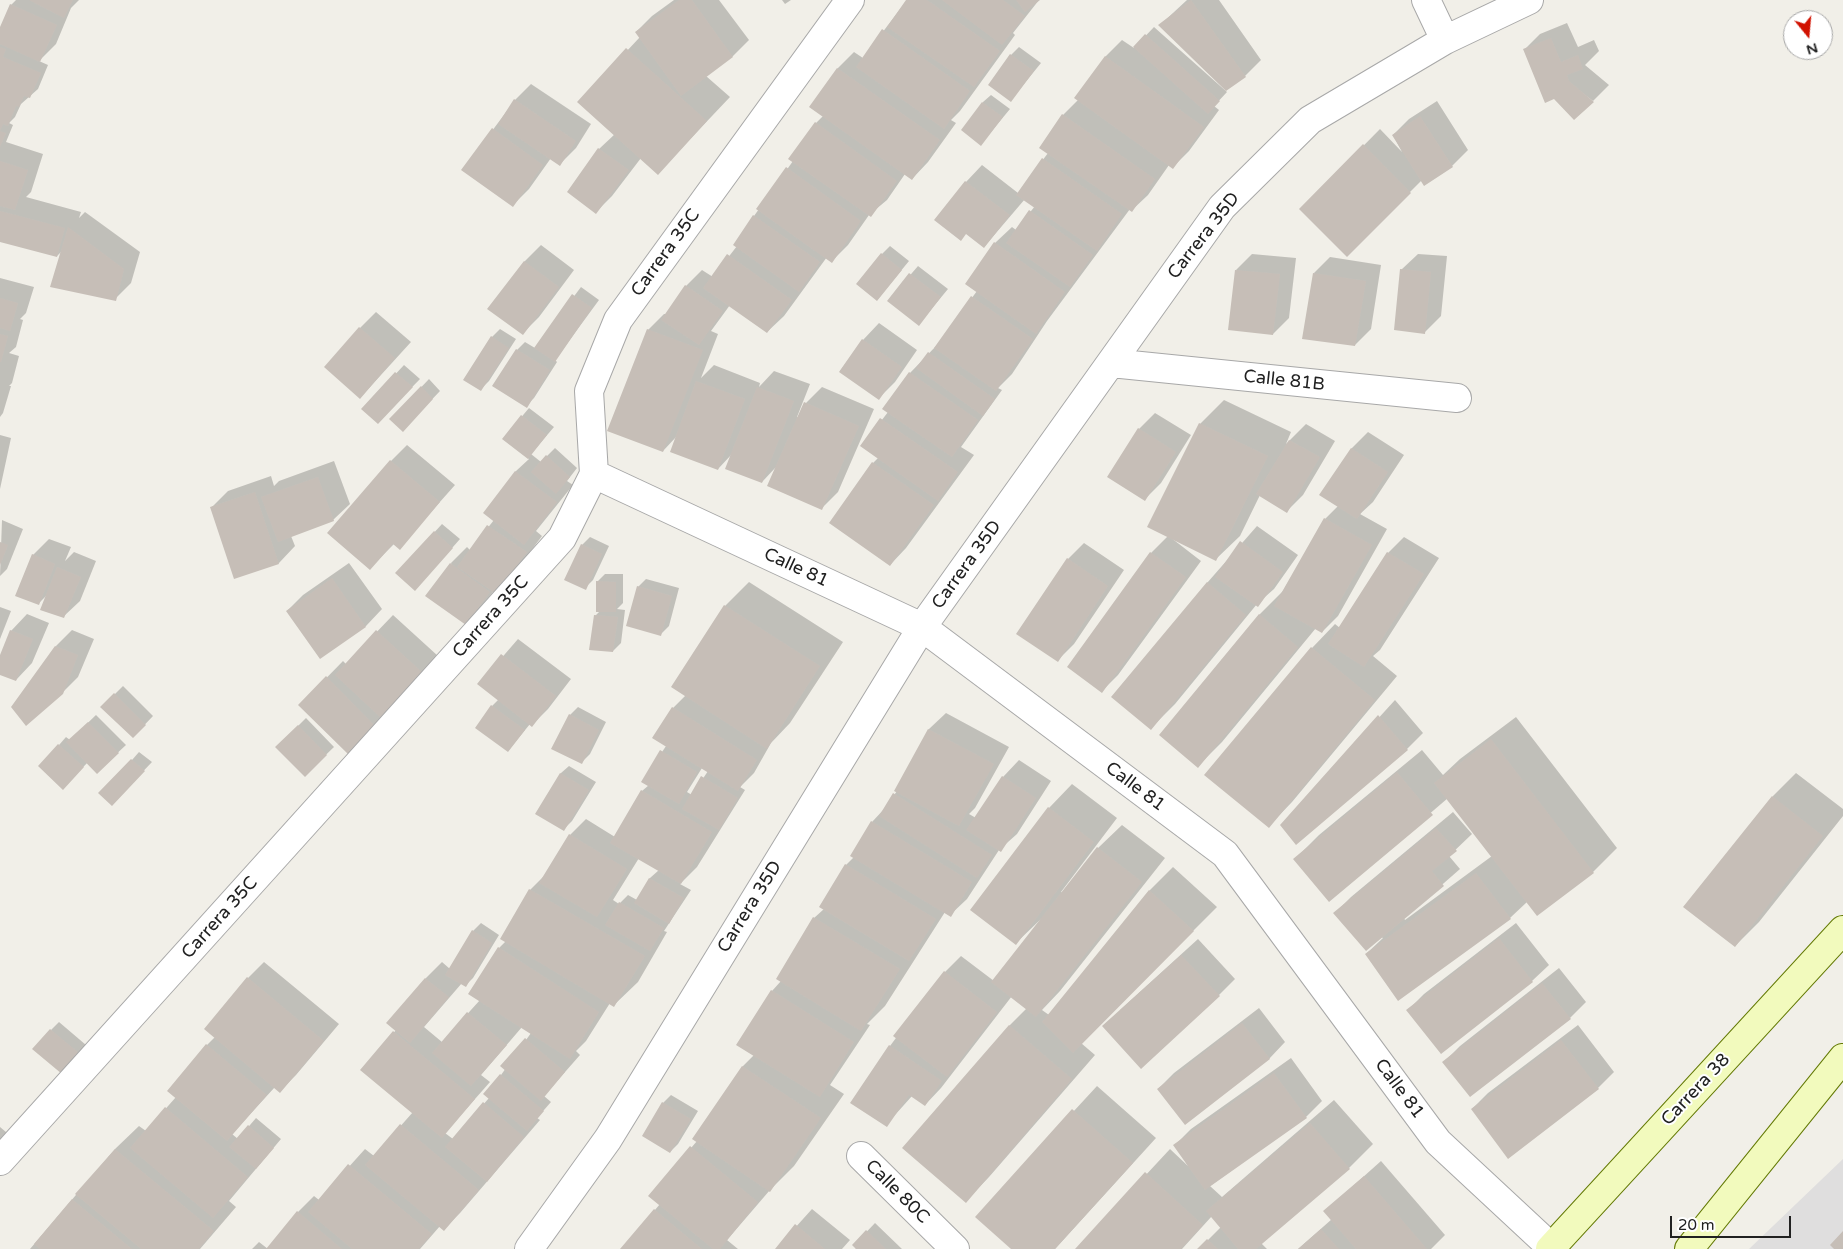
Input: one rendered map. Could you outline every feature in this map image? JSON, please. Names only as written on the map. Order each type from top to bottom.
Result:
[{"type":"main road","name":"Carrera 38","points":[[1552,1248],[1843,930]]},
{"type":"main road","points":[[1689,1249],[1843,1058]]},
{"type":"street","name":"Carrera 35C","points":[[0,1161],[562,538],[594,474],[589,391],[618,320],[850,0]]},
{"type":"street","points":[[1426,0],[1445,40]]},
{"type":"street","name":"Carrera 35D","points":[[530,1249],[608,1139],[922,627],[1222,207],[1310,120],[1445,40],[1528,0]]},
{"type":"street","name":"Calle 81B","points":[[1111,363],[1457,398]]},
{"type":"street","name":"Calle 81","points":[[594,474],[922,627],[1225,854],[1438,1142],[1552,1248]]},
{"type":"street","name":"Calle 80C","points":[[861,1156],[955,1249]]},
{"type":"shaded area","points":[[1843,1159],[1843,1249],[1749,1249]]},
{"type":"building","points":[[29,0],[73,0],[64,18]]},
{"type":"building","points":[[679,0],[692,0],[733,57],[681,96],[635,32]]},
{"type":"building","points":[[906,0],[927,0],[1000,51],[974,87],[887,27]]},
{"type":"building","points":[[942,0],[1003,0],[1025,16],[1002,45]]},
{"type":"building","points":[[1016,0],[1040,0],[1025,12]]},
{"type":"building","points":[[1191,0],[1246,77],[1226,91],[1158,25]]},
{"type":"building","points":[[10,4],[57,25],[40,62],[0,44],[0,27]]},
{"type":"building","points":[[882,29],[970,91],[944,129],[856,67]]},
{"type":"building","points":[[1145,34],[1220,101],[1208,114],[1133,47]]},
{"type":"building","points":[[1551,38],[1561,62],[1578,55],[1583,69],[1567,75],[1569,81],[1594,102],[1574,120],[1554,99],[1545,103],[1523,49]]},
{"type":"building","points":[[0,47],[6,49],[3,57],[41,73],[30,98],[24,96],[19,107],[16,106],[8,126],[3,124],[0,131]]},
{"type":"building","points":[[626,48],[707,121],[658,175],[577,102]]},
{"type":"building","points":[[1010,54],[1034,71],[1011,102],[988,85]]},
{"type":"building","points":[[1105,56],[1204,127],[1173,169],[1074,98]]},
{"type":"building","points":[[837,68],[940,140],[912,180],[809,107]]},
{"type":"building","points":[[514,99],[576,141],[560,166],[498,124]]},
{"type":"building","points":[[982,102],[1003,117],[981,146],[961,130]]},
{"type":"building","points":[[1062,114],[1155,179],[1132,212],[1039,148]]},
{"type":"building","points":[[1420,116],[1453,167],[1424,186],[1392,135]]},
{"type":"building","points":[[815,122],[897,181],[871,217],[788,159]]},
{"type":"building","points":[[492,128],[543,165],[513,207],[461,170]]},
{"type":"building","points":[[0,131],[6,133],[0,147]]},
{"type":"building","points":[[1363,144],[1411,193],[1347,257],[1299,209]]},
{"type":"building","points":[[598,148],[629,170],[596,214],[567,192]]},
{"type":"building","points":[[1042,158],[1122,214],[1097,251],[1016,195]]},
{"type":"building","points":[[0,161],[28,170],[15,210],[0,206]]},
{"type":"building","points":[[786,167],[861,221],[832,263],[756,209]]},
{"type":"building","points":[[965,181],[1010,215],[984,248],[966,234],[961,241],[934,220]]},
{"type":"building","points":[[1029,210],[1093,255],[1070,287],[1006,243]]},
{"type":"building","points":[[0,211],[65,228],[57,257],[0,242]]},
{"type":"building","points":[[753,215],[820,262],[799,292],[733,245]]},
{"type":"building","points":[[68,227],[124,269],[116,301],[50,287]]},
{"type":"building","points":[[994,242],[1065,292],[1036,334],[965,284]]},
{"type":"building","points":[[881,253],[902,270],[877,301],[856,284]]},
{"type":"building","points":[[727,254],[792,300],[767,333],[703,288]]},
{"type":"building","points":[[524,261],[559,287],[523,335],[487,309]]},
{"type":"building","points":[[1400,269],[1431,272],[1425,334],[1394,330]]},
{"type":"building","points":[[1235,270],[1280,274],[1273,335],[1228,330]]},
{"type":"building","points":[[909,273],[941,297],[919,326],[887,301]]},
{"type":"building","points":[[1313,273],[1366,281],[1355,346],[1302,339]]},
{"type":"building","points":[[685,285],[723,311],[699,345],[661,320]]},
{"type":"building","points":[[572,294],[592,308],[555,362],[534,348]]},
{"type":"building","points":[[971,296],[1033,339],[996,391],[934,348]]},
{"type":"building","points":[[0,298],[18,303],[10,331],[0,328]]},
{"type":"building","points":[[359,327],[395,358],[360,399],[324,367]]},
{"type":"building","points":[[647,329],[703,350],[663,452],[607,431]]},
{"type":"building","points":[[0,334],[8,336],[1,362],[0,362]]},
{"type":"building","points":[[491,336],[509,348],[481,391],[463,380]]},
{"type":"building","points":[[862,339],[902,367],[879,400],[839,372]]},
{"type":"building","points":[[516,349],[550,370],[527,408],[492,386]]},
{"type":"building","points":[[928,352],[995,399],[983,416],[916,368]]},
{"type":"building","points":[[395,372],[413,387],[378,424],[361,409]]},
{"type":"building","points":[[909,372],[978,420],[952,457],[882,409]]},
{"type":"building","points":[[696,381],[745,399],[718,470],[670,452]]},
{"type":"building","points":[[421,386],[433,399],[403,432],[389,419]]},
{"type":"building","points":[[757,387],[794,401],[762,483],[725,469]]},
{"type":"building","points":[[804,402],[859,426],[822,510],[767,486]]},
{"type":"building","points":[[521,415],[547,435],[528,459],[502,439]]},
{"type":"building","points":[[880,418],[958,472],[938,501],[860,446]]},
{"type":"building","points":[[1199,423],[1268,456],[1216,561],[1147,527]]},
{"type":"building","points":[[1138,428],[1176,452],[1145,501],[1107,477]]},
{"type":"building","points":[[1289,440],[1320,457],[1287,513],[1256,494]]},
{"type":"building","points":[[1351,448],[1388,472],[1357,519],[1319,495]]},
{"type":"building","points":[[546,455],[570,477],[556,494],[531,472]]},
{"type":"building","points":[[390,460],[440,502],[400,550],[393,544],[370,570],[327,533]]},
{"type":"building","points":[[872,462],[934,505],[890,566],[829,523]]},
{"type":"building","points":[[515,471],[557,502],[524,545],[483,513]]},
{"type":"building","points":[[318,477],[334,521],[278,542],[261,497]]},
{"type":"building","points":[[255,492],[279,564],[234,579],[210,507]]},
{"type":"building","points":[[1324,518],[1372,545],[1322,633],[1274,606]]},
{"type":"building","points":[[487,525],[527,552],[496,594],[457,567]]},
{"type":"building","points":[[434,531],[453,548],[415,591],[395,573]]},
{"type":"building","points":[[1240,541],[1283,572],[1258,607],[1215,577]]},
{"type":"building","points":[[0,542],[8,545],[0,565]]},
{"type":"building","points":[[581,544],[602,554],[586,590],[564,580]]},
{"type":"building","points":[[1150,552],[1186,577],[1102,693],[1067,667]]},
{"type":"building","points":[[1387,552],[1424,574],[1364,667],[1328,644]]},
{"type":"building","points":[[32,554],[55,564],[39,605],[15,596]]},
{"type":"building","points":[[1067,558],[1108,586],[1058,662],[1016,634]]},
{"type":"building","points":[[450,563],[490,592],[466,625],[425,596]]},
{"type":"building","points":[[57,567],[81,577],[64,618],[40,610]]},
{"type":"building","points":[[332,578],[366,627],[320,659],[286,611]]},
{"type":"building","points":[[596,581],[616,582],[616,612],[596,612]]},
{"type":"building","points":[[1207,582],[1246,615],[1151,730],[1111,697]]},
{"type":"building","points":[[637,586],[672,596],[661,636],[626,626]]},
{"type":"building","points":[[724,605],[820,666],[767,749],[671,687]]},
{"type":"building","points":[[1259,614],[1298,647],[1198,768],[1159,735]]},
{"type":"building","points":[[594,615],[618,617],[613,652],[589,650]]},
{"type":"building","points":[[10,630],[33,639],[16,681],[0,675],[0,655]]},
{"type":"building","points":[[376,630],[423,673],[381,718],[335,675]]},
{"type":"building","points":[[55,646],[78,655],[63,694],[26,726],[11,707]]},
{"type":"building","points":[[1311,647],[1375,700],[1269,828],[1204,775]]},
{"type":"building","points":[[501,654],[556,696],[532,727],[477,684]]},
{"type":"building","points":[[326,676],[377,728],[349,755],[298,705]]},
{"type":"building","points":[[114,693],[146,725],[133,738],[100,707]]},
{"type":"building","points":[[491,705],[525,730],[508,752],[475,728]]},
{"type":"building","points":[[672,707],[757,760],[738,791],[652,738]]},
{"type":"building","points":[[569,714],[599,730],[582,764],[551,749]]},
{"type":"building","points":[[1378,715],[1408,750],[1296,845],[1280,825]]},
{"type":"building","points":[[88,722],[119,753],[97,774],[66,742]]},
{"type":"building","points":[[298,725],[327,755],[305,777],[275,747]]},
{"type":"building","points":[[928,729],[994,764],[959,826],[894,791]]},
{"type":"building","points":[[1491,739],[1594,873],[1537,916],[1434,783]]},
{"type":"building","points":[[58,744],[84,767],[63,790],[38,766]]},
{"type":"building","points":[[660,750],[697,772],[679,804],[641,782]]},
{"type":"building","points":[[131,759],[145,771],[112,806],[98,793]]},
{"type":"building","points":[[1397,772],[1433,815],[1329,902],[1293,859]]},
{"type":"building","points":[[560,773],[589,790],[564,831],[535,814]]},
{"type":"building","points":[[701,776],[738,798],[719,830],[682,809]]},
{"type":"building","points":[[1002,776],[1036,798],[1001,852],[966,830]]},
{"type":"building","points":[[641,790],[712,832],[681,884],[610,843]]},
{"type":"building","points":[[893,793],[992,855],[977,878],[879,816]]},
{"type":"building","points":[[1772,796],[1823,836],[1735,947],[1683,907]]},
{"type":"building","points":[[1048,807],[1094,842],[1016,945],[970,910]]},
{"type":"building","points":[[871,821],[972,882],[951,917],[850,856]]},
{"type":"building","points":[[1436,828],[1457,851],[1432,871],[1444,886],[1366,951],[1333,913]]},
{"type":"building","points":[[569,834],[627,869],[597,917],[539,883]]},
{"type":"building","points":[[1097,847],[1142,882],[1036,1017],[991,982]]},
{"type":"building","points":[[845,864],[936,919],[909,961],[819,907]]},
{"type":"building","points":[[1476,873],[1511,919],[1398,1001],[1365,954]]},
{"type":"building","points":[[649,878],[684,898],[669,924],[634,903]]},
{"type":"building","points":[[529,889],[645,956],[614,1007],[500,939]]},
{"type":"building","points":[[1149,890],[1194,931],[1073,1053],[1042,1022]]},
{"type":"building","points":[[619,902],[664,928],[650,951],[605,925]]},
{"type":"building","points":[[813,917],[900,969],[861,1031],[776,979]]},
{"type":"building","points":[[472,930],[492,943],[466,987],[445,975]]},
{"type":"building","points":[[1499,938],[1533,982],[1441,1054],[1406,1010]]},
{"type":"building","points":[[498,947],[599,1012],[570,1059],[468,994]]},
{"type":"building","points":[[1181,955],[1220,996],[1141,1069],[1102,1026]]},
{"type":"building","points":[[944,971],[997,1012],[947,1077],[893,1036]]},
{"type":"building","points":[[247,977],[324,1041],[280,1093],[204,1029]]},
{"type":"building","points":[[425,978],[449,997],[410,1043],[386,1023]]},
{"type":"building","points":[[1542,983],[1571,1019],[1470,1097],[1442,1062]]},
{"type":"building","points":[[771,990],[854,1042],[820,1097],[736,1045]]},
{"type":"building","points":[[467,1012],[507,1045],[471,1086],[432,1053]]},
{"type":"building","points":[[1242,1023],[1270,1059],[1185,1125],[1157,1089]]},
{"type":"building","points":[[1009,1025],[1072,1079],[966,1203],[902,1148]]},
{"type":"building","points":[[50,1029],[79,1053],[62,1074],[32,1049]]},
{"type":"building","points":[[393,1031],[475,1099],[442,1138],[360,1070]]},
{"type":"building","points":[[525,1038],[565,1072],[541,1101],[500,1066]]},
{"type":"building","points":[[1561,1040],[1599,1089],[1508,1159],[1471,1109]]},
{"type":"building","points":[[206,1044],[267,1095],[227,1141],[167,1091]]},
{"type":"building","points":[[889,1045],[942,1081],[925,1106],[909,1095],[887,1127],[850,1103]]},
{"type":"building","points":[[742,1066],[821,1118],[770,1192],[692,1139]]},
{"type":"building","points":[[1274,1073],[1307,1118],[1205,1190],[1173,1145]]},
{"type":"building","points":[[500,1074],[544,1111],[527,1131],[483,1094]]},
{"type":"building","points":[[483,1102],[524,1137],[487,1182],[445,1147]]},
{"type":"building","points":[[662,1102],[691,1119],[670,1153],[642,1136]]},
{"type":"building","points":[[165,1107],[248,1177],[213,1218],[130,1148]]},
{"type":"building","points":[[1072,1109],[1133,1163],[1055,1249],[1011,1249],[975,1217]]},
{"type":"building","points":[[1310,1123],[1350,1169],[1256,1249],[1238,1249],[1206,1211]]},
{"type":"building","points":[[400,1124],[479,1190],[444,1231],[365,1165]]},
{"type":"building","points":[[248,1125],[274,1148],[256,1169],[229,1147]]},
{"type":"building","points":[[690,1146],[758,1202],[720,1249],[713,1249],[648,1196]]},
{"type":"building","points":[[115,1149],[214,1231],[199,1249],[141,1249],[75,1194]]},
{"type":"building","points":[[348,1164],[432,1234],[419,1249],[352,1249],[308,1212]]},
{"type":"building","points":[[1145,1172],[1203,1225],[1181,1249],[1075,1249]]},
{"type":"building","points":[[1364,1176],[1427,1249],[1356,1249],[1323,1211]]},
{"type":"building","points":[[72,1199],[132,1249],[40,1249],[34,1244]]},
{"type":"building","points":[[654,1209],[702,1249],[620,1249]]},
{"type":"building","points":[[297,1211],[342,1249],[266,1249]]},
{"type":"building","points":[[795,1224],[825,1249],[775,1249]]},
{"type":"building","points":[[1321,1229],[1339,1249],[1298,1249]]},
{"type":"building","points":[[866,1230],[886,1249],[856,1249],[852,1245]]},
{"type":"building","points":[[1843,1231],[1843,1249],[1834,1249],[1830,1245]]},
{"type":"building","points":[[1207,1239],[1218,1249],[1197,1249]]}]
